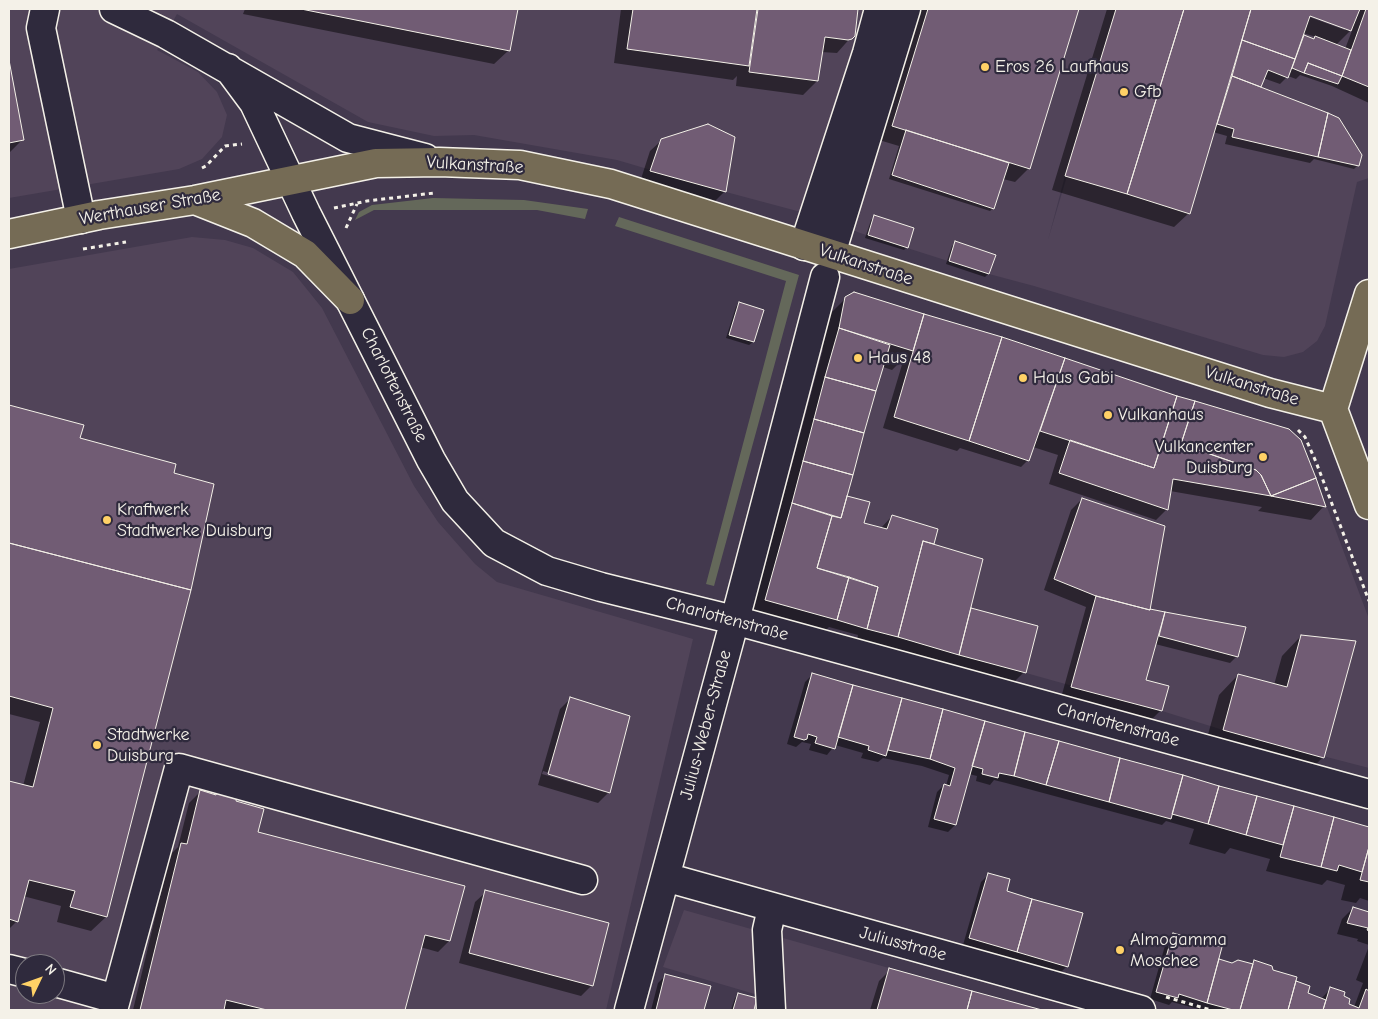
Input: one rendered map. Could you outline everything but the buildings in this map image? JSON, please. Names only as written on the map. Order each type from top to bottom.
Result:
[{"type":"main road","name":"Vulkanstraße","points":[[291,179],[376,163],[439,162],[520,165],[611,184],[804,246],[828,266],[1333,409]]},
{"type":"main road","name":"Werthauser Straße","points":[[9,234],[81,219],[194,200],[291,179]]},
{"type":"main road","points":[[194,200],[252,223],[305,254],[350,300]]},
{"type":"main road","points":[[1369,294],[1333,409],[1369,505]]},
{"type":"street","points":[[45,9],[41,28],[81,219]]},
{"type":"street","points":[[114,9],[166,34],[228,68],[348,138],[439,162]]},
{"type":"street","points":[[804,246],[880,9]]},
{"type":"street","name":"Julius-Weber-Straße","points":[[629,1010],[828,266],[906,9]]},
{"type":"street","name":"Charlottenstraße","points":[[228,68],[254,103],[306,213],[431,460],[455,501],[494,543],[547,571],[601,587],[734,620],[1369,794]]},
{"type":"street","points":[[65,986],[115,1004],[178,768],[583,880]]},
{"type":"street","name":"Juliusstraße","points":[[665,877],[1142,1010]]},
{"type":"street","points":[[771,1010],[767,930],[772,908]]},
{"type":"path","points":[[197,170],[206,166],[225,146],[271,141]]},
{"type":"path","points":[[306,213],[357,203],[433,192],[443,193]]},
{"type":"path","points":[[345,232],[357,203]]},
{"type":"path","points":[[76,251],[134,241]]},
{"type":"path","points":[[1316,462],[1369,601]]},
{"type":"shaded area","points":[[9,9],[1369,9],[1369,178],[1357,182],[1325,326],[1317,341],[1303,352],[1284,357],[1263,355],[989,274],[860,233],[827,219],[617,160],[474,135],[434,136],[368,122],[177,14],[157,50],[198,72],[217,92],[227,115],[222,137],[202,159],[179,169],[9,198]],"holes":[[[1114,17],[1048,240],[1065,176]]]},
{"type":"shaded area","points":[[192,237],[225,240],[253,248],[293,272],[322,308],[414,486],[438,522],[475,564],[497,582],[693,639],[606,1010],[9,1010],[9,269]]},
{"type":"shaded area","points":[[854,292],[1002,337],[1195,401],[1316,478],[1369,619],[1369,768],[1223,730],[1162,711],[765,600],[839,328],[845,297]]},
{"type":"shaded area","points":[[684,910],[889,968],[877,1010],[759,1010],[758,995],[663,967]]},
{"type":"green space","points":[[433,198],[524,200],[588,209],[585,219],[537,210],[374,210],[355,220],[359,212],[372,205]]},
{"type":"green space","points":[[619,217],[799,275],[714,586],[706,584],[786,281],[615,226]]},
{"type":"place","name":"Eros 26 Laufhaus","points":[[985,67]]},
{"type":"place","name":"Gfb","points":[[1124,92]]},
{"type":"place","name":"Haus 48","points":[[858,358]]},
{"type":"place","name":"Haus Gabi","points":[[1023,378]]},
{"type":"place","name":"Vulkanhaus","points":[[1108,415]]},
{"type":"place","name":"Vulkancenter Duisburg","points":[[1263,457]]},
{"type":"place","name":"Kraftwerk Stadtwerke Duisburg","points":[[107,520]]},
{"type":"place","name":"Stadtwerke Duisburg","points":[[97,745]]},
{"type":"place","name":"Almogamma Moschee","points":[[1120,950]]}]
